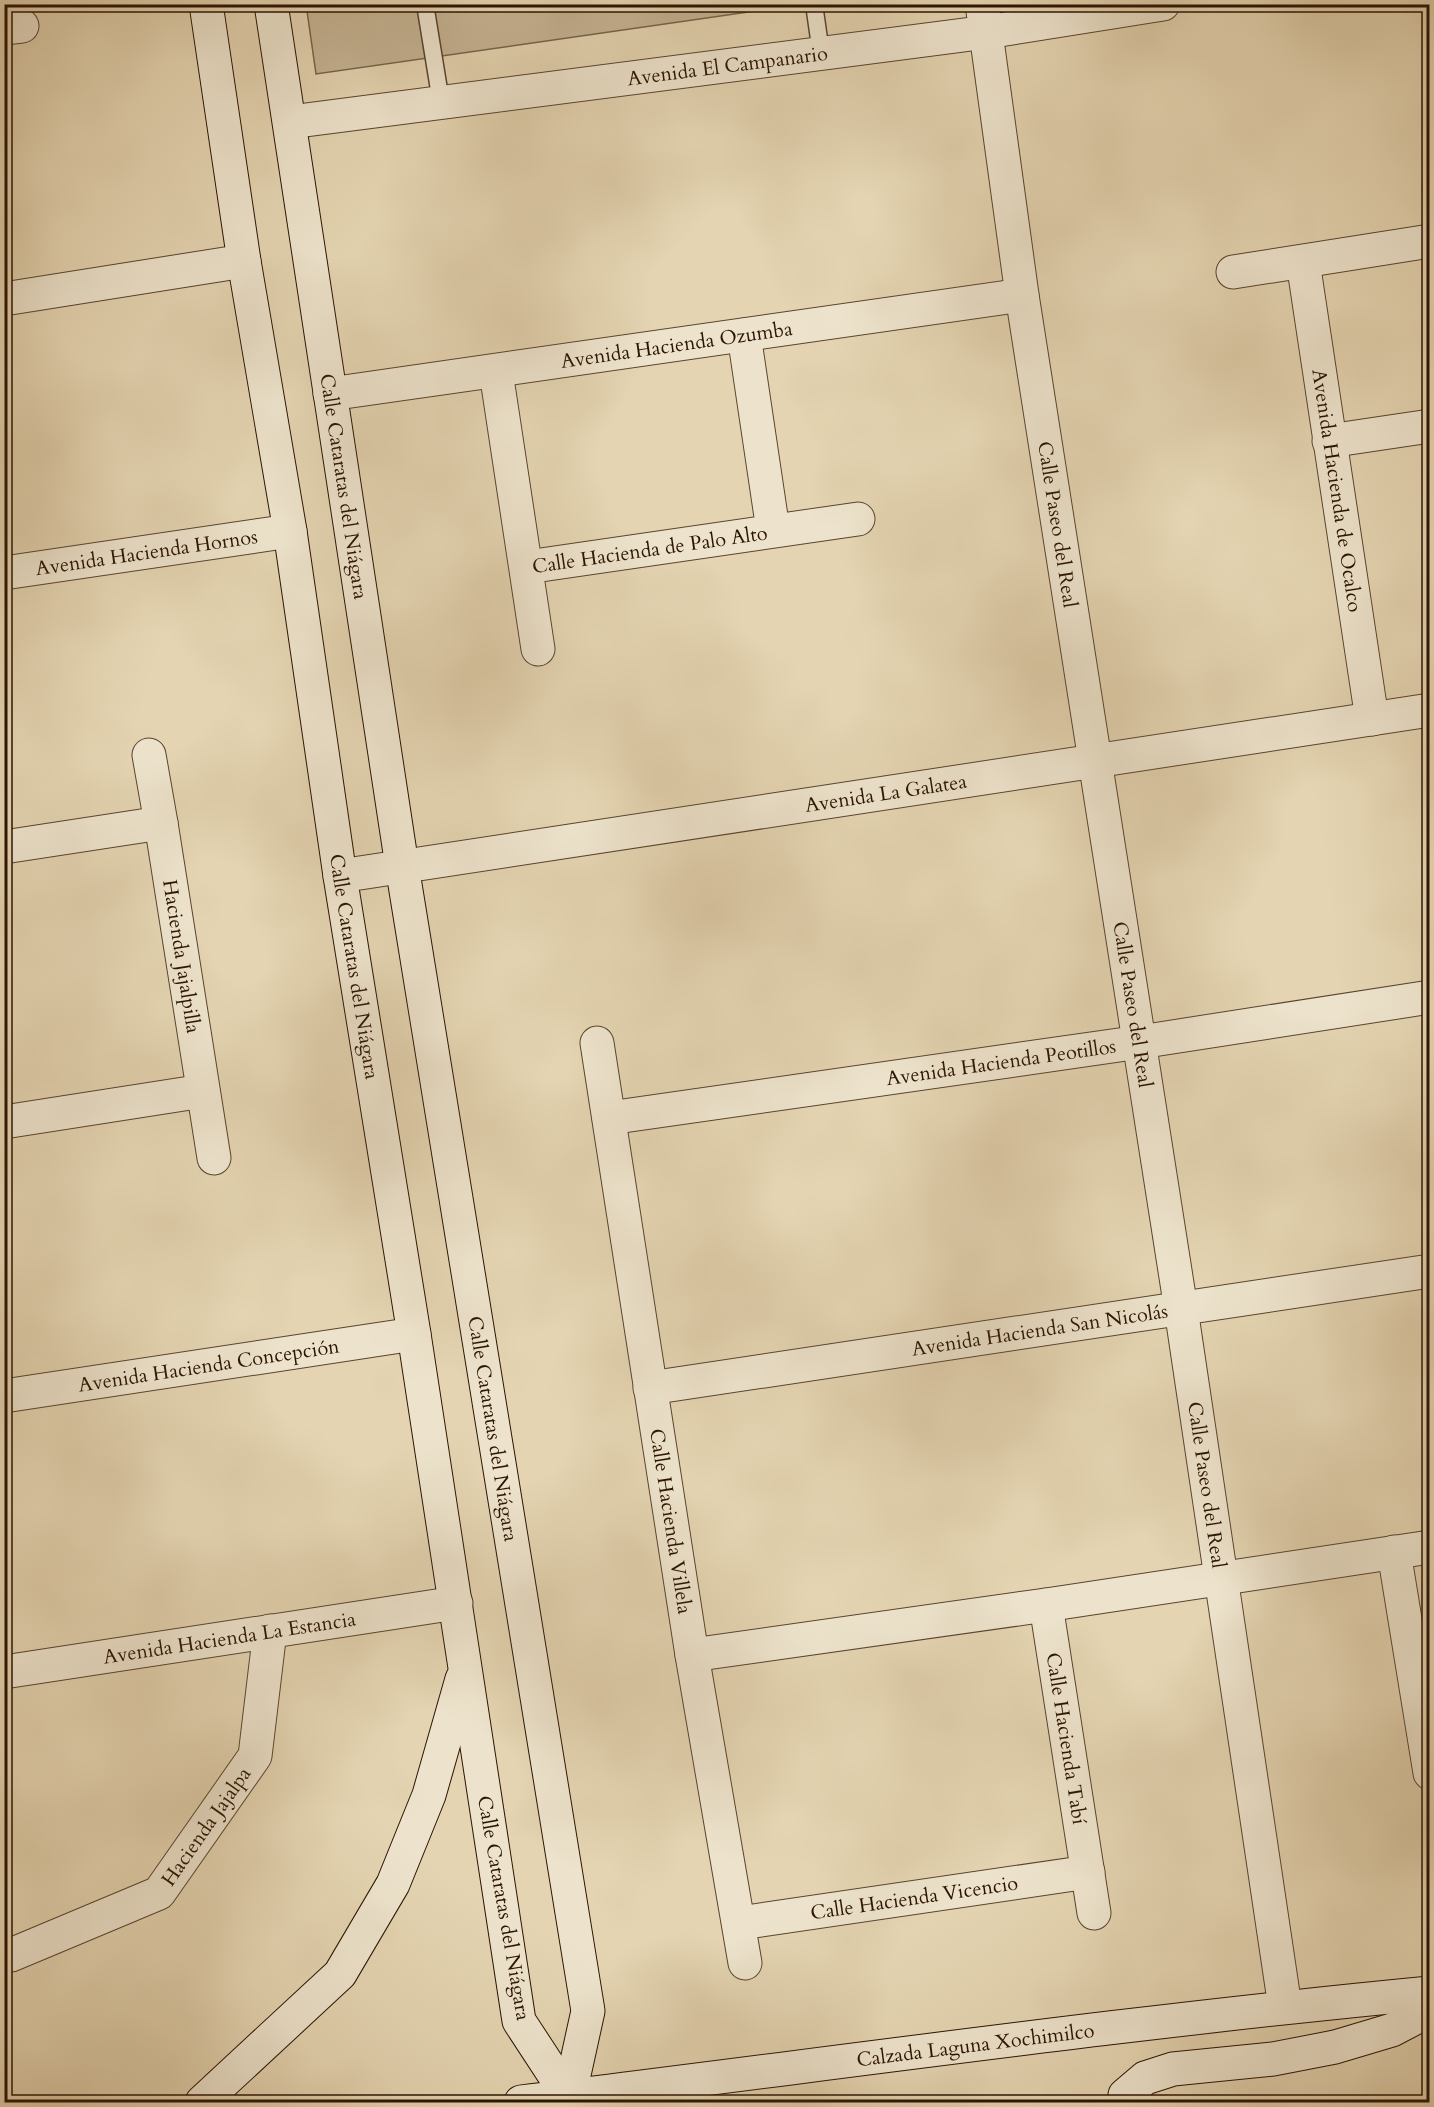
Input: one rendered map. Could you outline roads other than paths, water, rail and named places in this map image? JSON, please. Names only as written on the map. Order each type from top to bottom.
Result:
[{"type":"street","name":"Calle Cataratas del Niágara","points":[[206,4],[244,261],[290,531],[340,876],[414,1334],[519,2022],[570,2101]]},
{"type":"street","name":"Calle Cataratas del Niágara","points":[[271,4],[402,866],[588,2012],[570,2101]]},
{"type":"street","name":"Avenida El Campanario","points":[[290,122],[821,53],[984,18],[1163,4]]},
{"type":"street","name":"Calle Paseo del Real","points":[[984,18],[1022,295],[1140,1042],[1285,2007]]},
{"type":"street","points":[[1233,272],[1430,241]]},
{"type":"street","points":[[4,299],[244,261]]},
{"type":"street","name":"Avenida Hacienda de Ocalco","points":[[1303,262],[1372,719]]},
{"type":"street","name":"Avenida Hacienda Ozumba","points":[[330,394],[1022,295]]},
{"type":"street","name":"Calle Hacienda de Palo Alto","points":[[496,372],[527,567],[773,530],[744,335]]},
{"type":"street","points":[[1329,441],[1430,426]]},
{"type":"street","points":[[773,530],[858,519]]},
{"type":"street","name":"Avenida Hacienda Hornos","points":[[4,573],[290,531]]},
{"type":"street","points":[[527,567],[538,649]]},
{"type":"street","name":"Avenida La Galatea","points":[[340,876],[1430,710]]},
{"type":"street","name":"Hacienda Jajalpilla","points":[[148,755],[161,823],[214,1158]]},
{"type":"street","points":[[4,847],[161,823]]},
{"type":"street","name":"Avenida Hacienda Peotillos","points":[[609,1119],[1140,1042],[1430,997]]},
{"type":"street","name":"Calle Hacienda Villela","points":[[597,1043],[692,1655],[740,1923],[745,1964]]},
{"type":"street","points":[[4,1122],[204,1091]]},
{"type":"street","name":"Avenida Hacienda San Nicolás","points":[[650,1388],[1430,1271]]},
{"type":"street","name":"Avenida Hacienda Concepción","points":[[4,1396],[414,1334]]},
{"type":"street","points":[[692,1655],[1430,1547]]},
{"type":"street","points":[[1394,1552],[1430,1773]]},
{"type":"street","name":"Avenida Hacienda La Estancia","points":[[4,1672],[456,1603]]},
{"type":"street","name":"Calle Hacienda Tabí","points":[[1046,1605],[1094,1913]]},
{"type":"street","name":"Hacienda Jajalpa","points":[[4,1956],[159,1893],[255,1756],[270,1631]]},
{"type":"street","points":[[202,2103],[340,1974],[393,1884],[429,1795],[465,1669]]},
{"type":"street","name":"Calle Hacienda Vicencio","points":[[740,1923],[1088,1872]]},
{"type":"street","name":"Calzada Laguna Xochimilco","points":[[521,2103],[570,2101],[692,2079],[1285,2007],[1430,1993]]},
{"type":"street","points":[[1124,2103],[1125,2095],[1144,2078],[1173,2068],[1273,2059],[1335,2047],[1392,2030],[1430,2010]]},
{"type":"lane","points":[[425,4],[441,102]]},
{"type":"lane","points":[[813,4],[821,53]]}]
